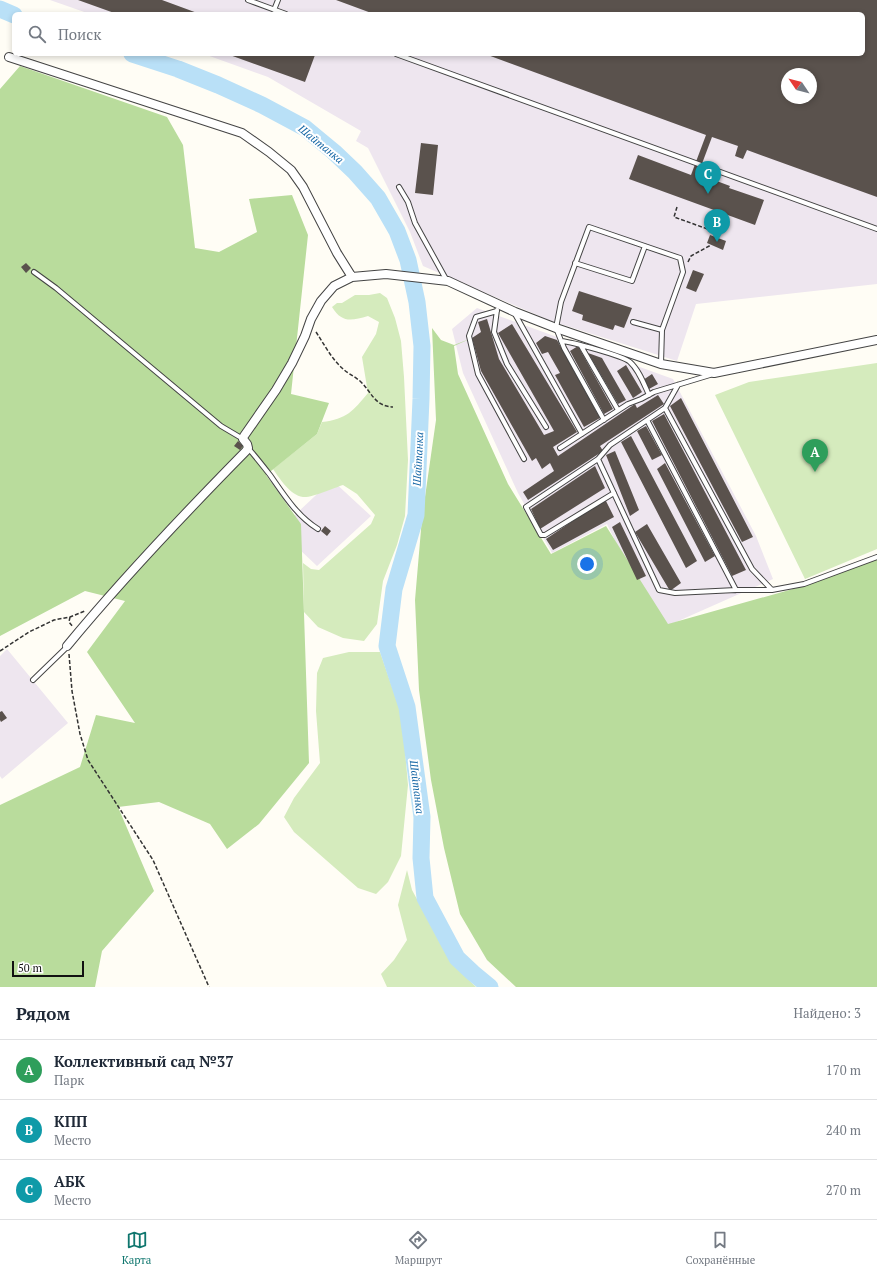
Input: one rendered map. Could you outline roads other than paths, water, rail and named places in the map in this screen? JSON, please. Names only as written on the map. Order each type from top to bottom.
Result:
[{"type":"street","points":[[9,57],[242,133],[291,170],[303,187],[337,253],[352,277]]},
{"type":"street","points":[[67,646],[142,559],[248,448],[243,439],[292,363],[305,336],[311,319],[321,301],[334,286],[352,277],[386,274],[448,281],[497,307],[515,312],[556,328],[660,364],[714,373],[877,340]]},
{"type":"lane","points":[[248,0],[280,12]]},
{"type":"lane","points":[[274,10],[278,0]]},
{"type":"lane","points":[[402,56],[877,228]]},
{"type":"lane","points":[[399,187],[408,202],[415,223],[448,281]]},
{"type":"lane","points":[[604,420],[561,341],[556,328],[561,302],[589,226],[680,258],[683,272],[662,330],[660,364]]},
{"type":"lane","points":[[575,263],[632,281],[645,246]]},
{"type":"lane","points":[[34,272],[56,288],[221,426],[243,439]]},
{"type":"lane","points":[[497,307],[494,332],[507,364],[546,427]]},
{"type":"lane","points":[[497,307],[476,317],[469,336],[478,374],[524,459]]},
{"type":"lane","points":[[515,312],[519,322],[582,434]]},
{"type":"lane","points":[[633,322],[662,330]]},
{"type":"lane","points":[[561,341],[573,342],[581,346],[629,361],[636,370],[649,395]]},
{"type":"lane","points":[[581,346],[618,410]]},
{"type":"lane","points":[[560,448],[628,404],[649,395],[714,373]]},
{"type":"lane","points":[[614,493],[541,536],[526,507],[598,459],[610,445],[666,408],[678,385]]},
{"type":"lane","points":[[666,408],[752,569],[772,590]]},
{"type":"lane","points":[[647,420],[736,590]]},
{"type":"lane","points":[[248,448],[293,508],[304,520],[318,529]]},
{"type":"lane","points":[[598,459],[659,590],[675,593],[772,590],[804,584],[877,557]]},
{"type":"lane","points":[[33,680],[67,646]]},
{"type":"waterway","name":"Шайтанка","points":[[0,9],[12,14]]},
{"type":"waterway","name":"Шайтанка","points":[[138,56],[178,69],[218,85],[262,105],[305,128],[355,172],[378,198],[397,231],[408,260],[417,302],[422,346],[416,515],[394,589],[387,646],[407,707],[422,817],[421,858],[425,898],[457,958],[490,987]]},
{"type":"place","name":"АБК","points":[[708,194]]},
{"type":"place","name":"КПП","points":[[717,242]]},
{"type":"place","name":"Коллективный сад №37","points":[[815,472]]}]
